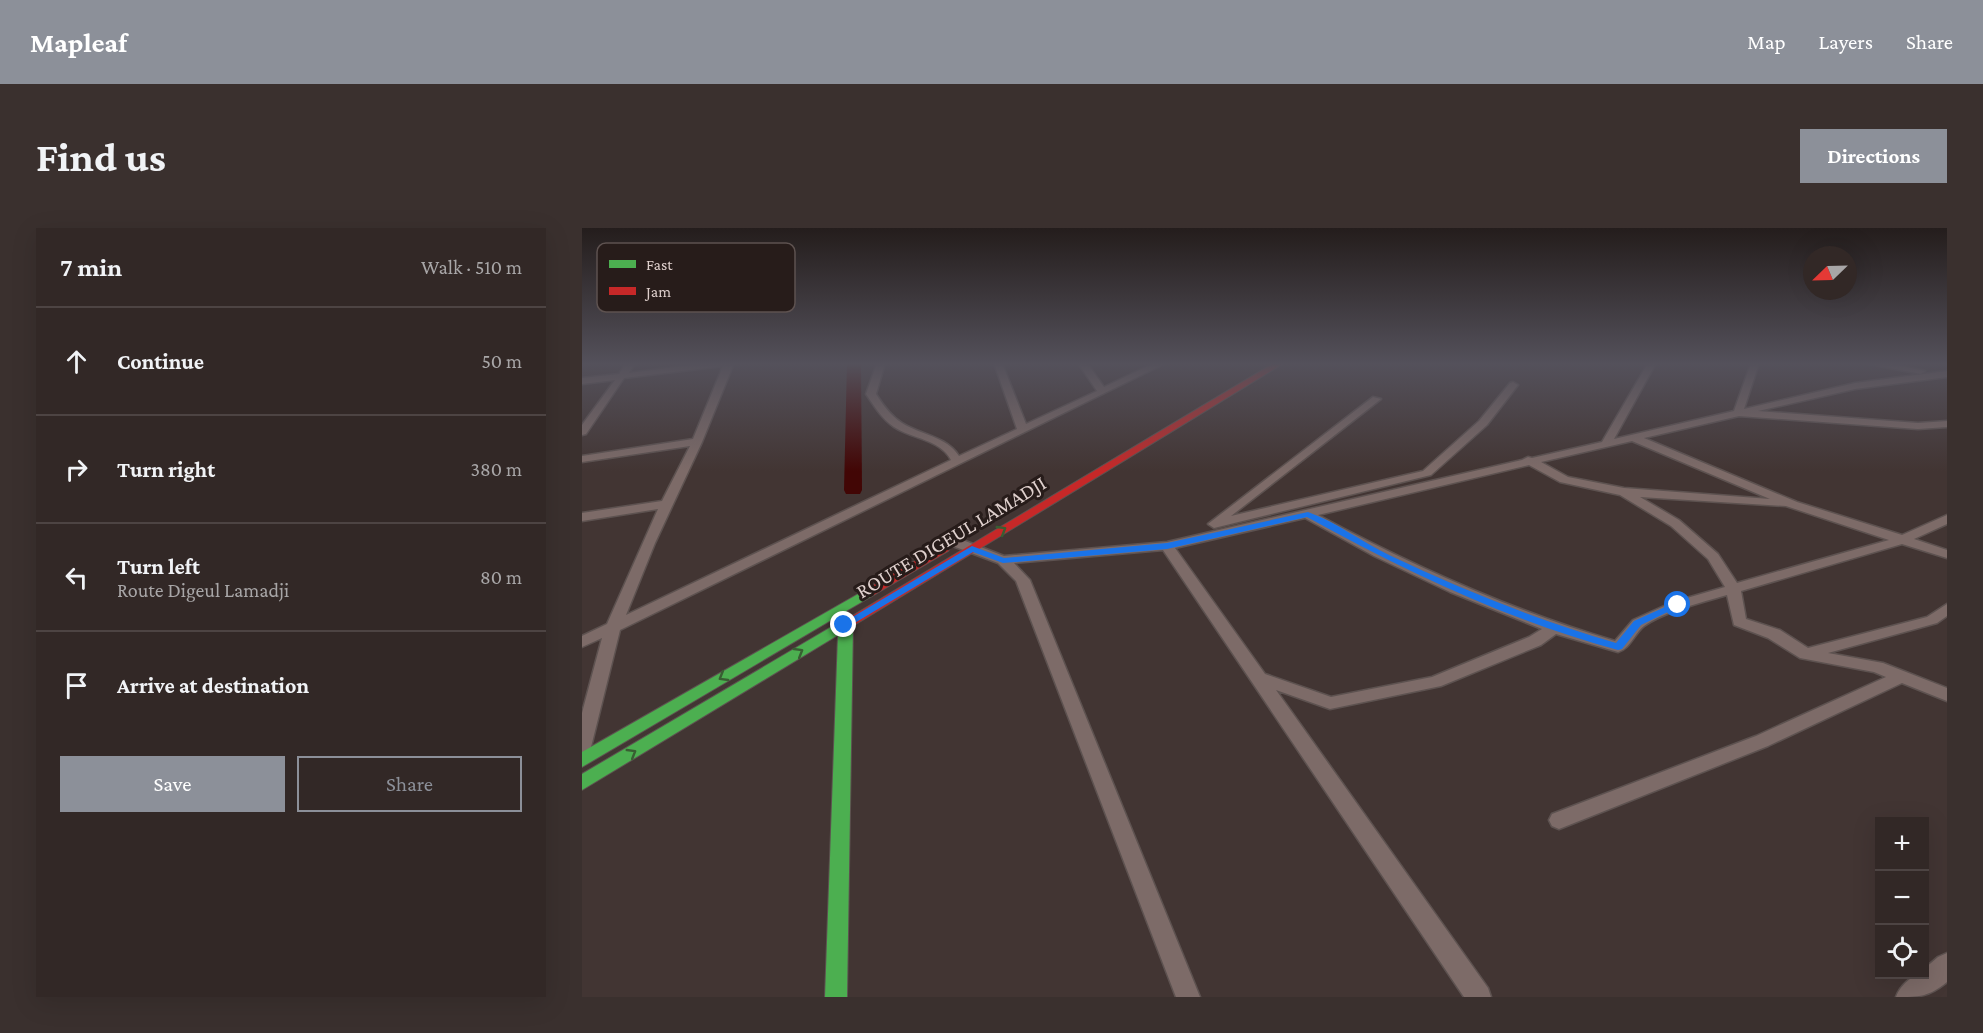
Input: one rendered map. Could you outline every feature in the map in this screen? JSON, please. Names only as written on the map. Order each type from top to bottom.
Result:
[{"type":"main road","name":"ROUTE DIGEUL LAMADJI","points":[[582,783],[844,625],[963,545],[1205,399]]},
{"type":"main road","name":"ROUTE DIGEUL LAMADJI","points":[[582,760],[845,605],[963,545],[1217,399]]},
{"type":"main road","points":[[836,997],[845,605]]},
{"type":"street","points":[[582,432],[606,399]]},
{"type":"street","points":[[582,747],[613,628],[666,504],[697,442],[715,399]]},
{"type":"street","points":[[875,399],[893,421],[940,444],[951,452],[957,462]]},
{"type":"street","points":[[1011,399],[1023,430]]},
{"type":"street","points":[[582,642],[1089,399]]},
{"type":"street","points":[[1194,539],[1376,399]]},
{"type":"street","points":[[1214,524],[1427,473],[1483,423],[1502,399]]},
{"type":"street","points":[[1605,445],[1631,399]]},
{"type":"street","points":[[1738,414],[1743,399]]},
{"type":"street","points":[[1003,560],[1167,546],[1528,460],[1605,445],[1801,399]]},
{"type":"street","points":[[1738,414],[1918,426],[1947,424]]},
{"type":"street","points":[[1634,438],[1793,505],[1947,554]]},
{"type":"street","points":[[582,459],[697,442]]},
{"type":"street","points":[[1528,460],[1564,480],[1624,492],[1793,505]]},
{"type":"street","points":[[1624,492],[1675,523],[1713,557],[1733,589],[1739,622],[1774,634],[1806,654],[1877,667],[1947,695]]},
{"type":"street","points":[[582,517],[666,504]]},
{"type":"street","points":[[1308,514],[1379,553],[1455,589],[1554,628],[1618,647],[1638,623],[1678,605],[1902,540],[1947,519]]},
{"type":"street","points":[[963,545],[1003,560],[1023,580],[1188,997]]},
{"type":"street","points":[[1167,546],[1479,997]]},
{"type":"street","points":[[1806,654],[1932,620],[1947,609]]},
{"type":"street","points":[[1259,678],[1330,703],[1435,682],[1535,641],[1554,628]]},
{"type":"street","points":[[1559,820],[1762,741],[1901,677]]},
{"type":"street","points":[[1908,997],[1947,965]]},
{"type":"waterway","points":[[853,490],[854,399]]},
{"type":"traffic: fast","points":[[582,760],[867,593]]},
{"type":"traffic: fast","points":[[836,997],[845,615]]},
{"type":"traffic: fast","points":[[582,783],[846,624]]},
{"type":"traffic: jam","points":[[846,624],[1220,399]]},
{"type":"traffic: jam","points":[[867,593],[944,548]]},
{"type":"route","points":[[844,625],[972,549],[1003,560],[1167,546],[1308,514],[1379,553],[1455,589],[1554,628],[1618,647],[1638,623],[1678,605]]}]
